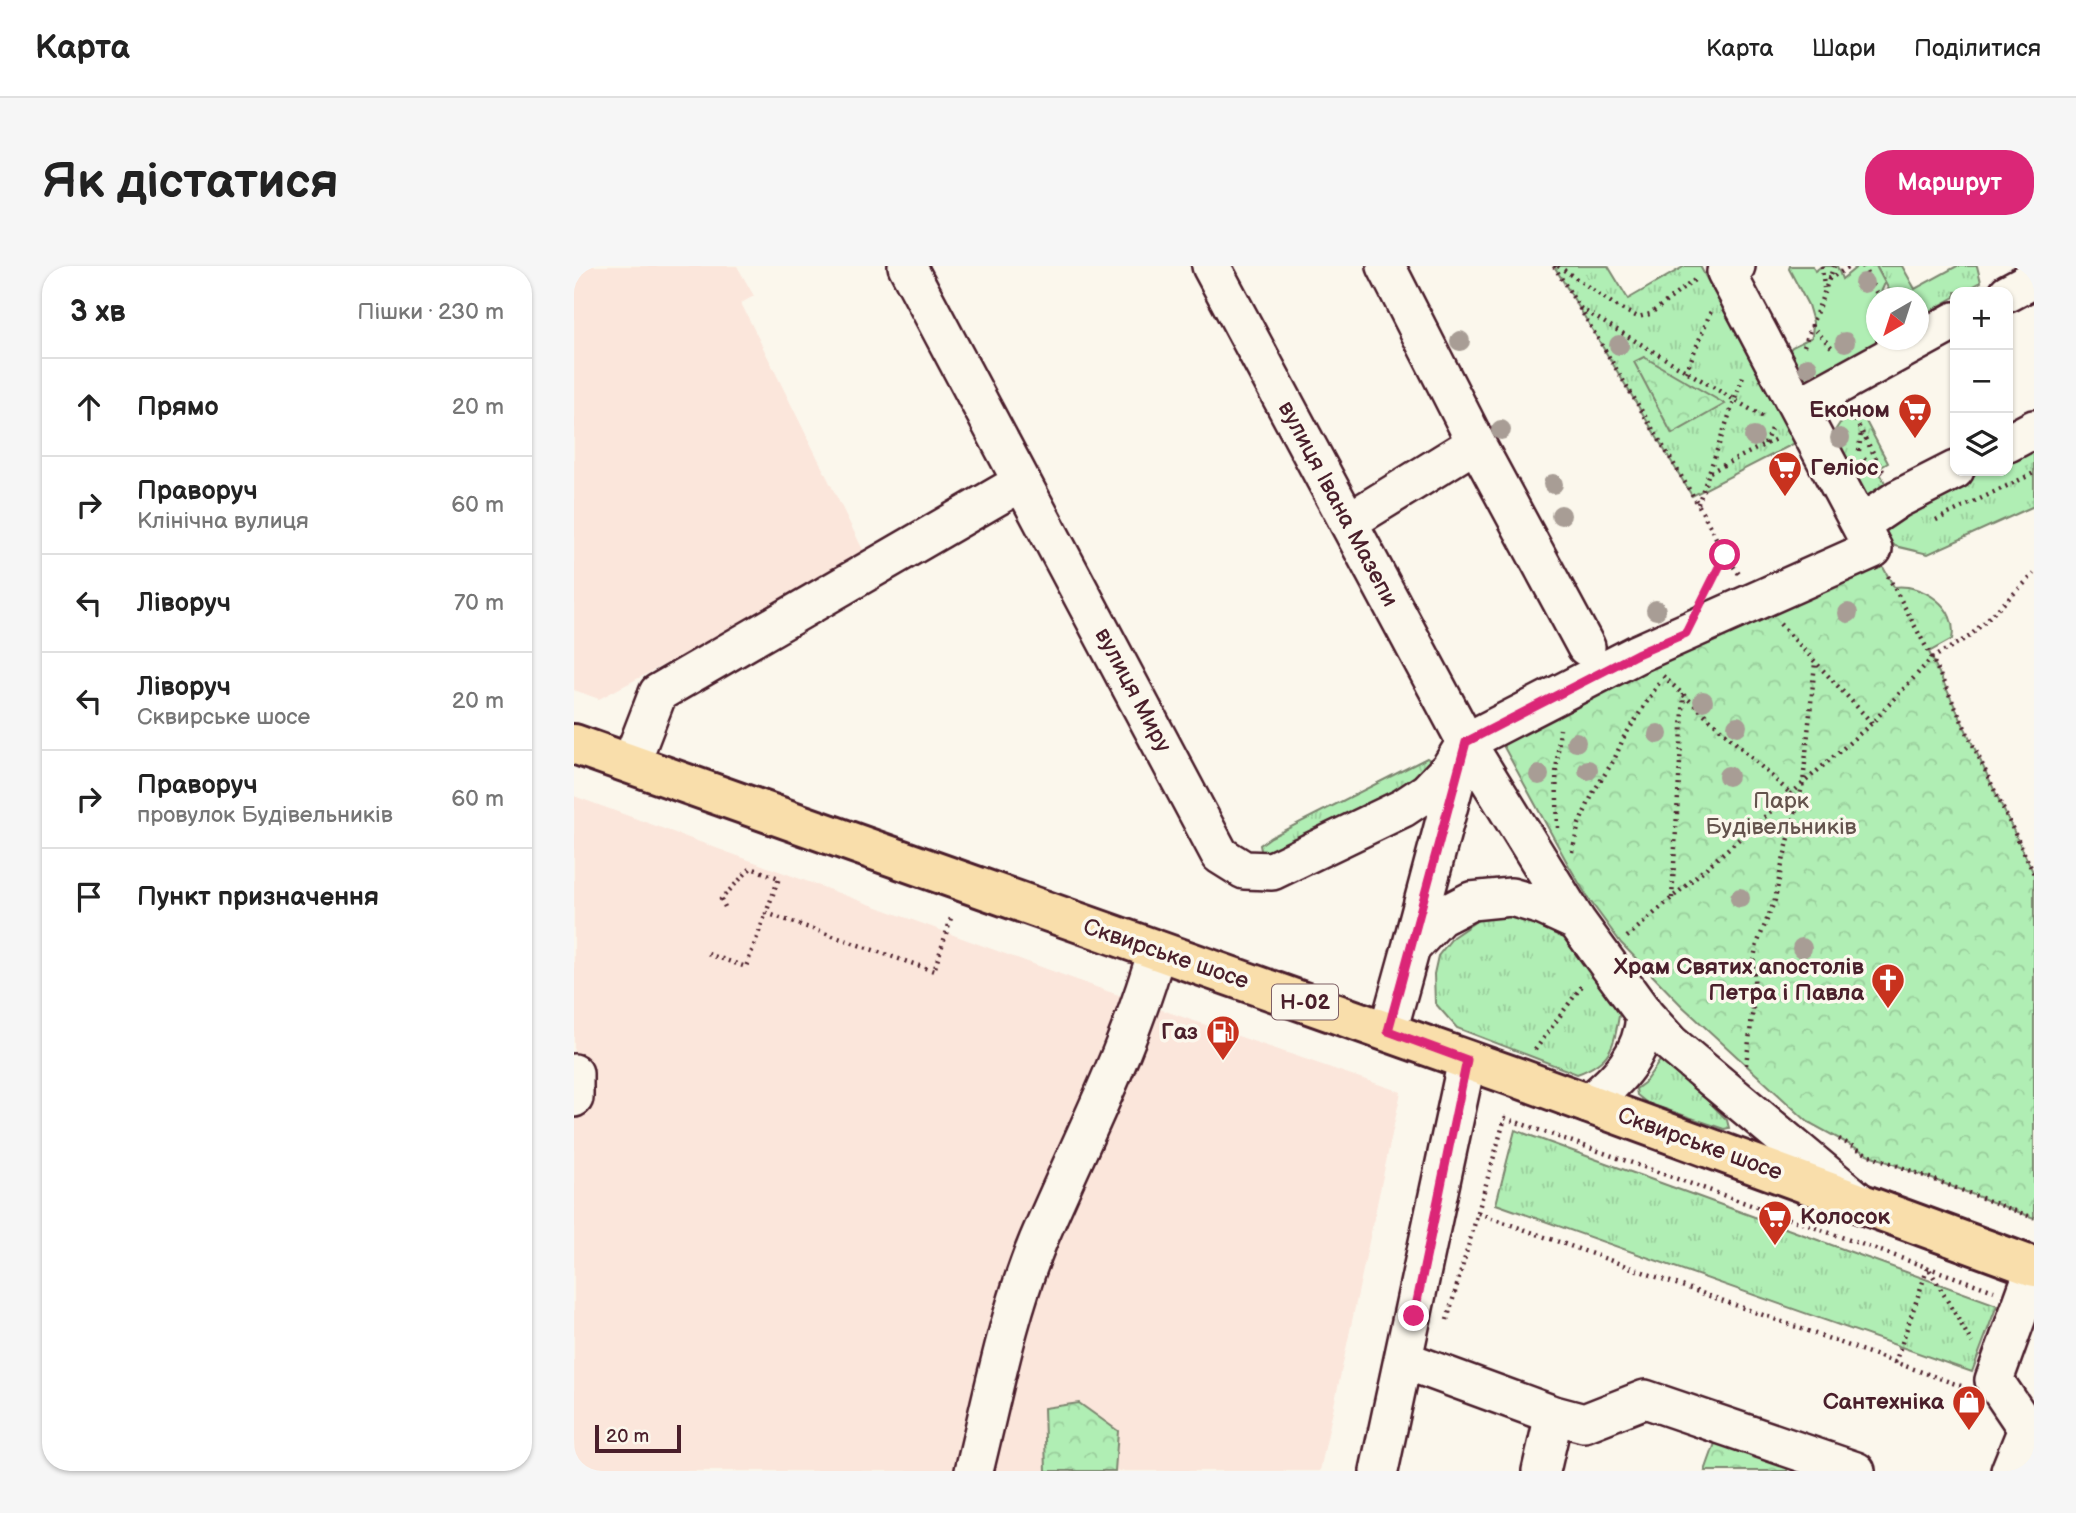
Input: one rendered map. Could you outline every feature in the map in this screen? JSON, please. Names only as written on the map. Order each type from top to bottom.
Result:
[{"type":"main road","name":"Сквирське шосе","points":[[574,744],[1388,1031],[1856,1200],[2030,1279]]},
{"type":"street","name":"вулиця Миру","points":[[907,266],[1220,855],[1244,870],[1272,871],[1403,808],[1427,792],[1450,768],[1466,742]]},
{"type":"street","name":"вулиця Івана Мазепи","points":[[1211,266],[1466,742],[1577,922]]},
{"type":"street","points":[[1386,266],[1476,443],[1586,647]]},
{"type":"street","points":[[1720,269],[1726,272],[1790,421],[1867,537]]},
{"type":"street","points":[[2013,290],[2034,279]]},
{"type":"street","points":[[1790,421],[1837,386],[1950,324]]},
{"type":"street","points":[[2013,440],[2034,429]]},
{"type":"street","points":[[1348,522],[1476,443]]},
{"type":"street","points":[[1388,1031],[1466,742],[1650,665],[1686,633],[1759,600],[1867,537],[1898,499],[1950,473]]},
{"type":"street","points":[[631,763],[659,693],[1022,482]]},
{"type":"street","points":[[1411,948],[1440,917],[1471,901],[1511,897],[1542,906],[1577,922],[1645,1015],[1670,1043],[1856,1200]]},
{"type":"street","points":[[974,1471],[1012,1316],[1029,1266],[1090,1128],[1147,986],[1157,950]]},
{"type":"street","points":[[1588,1104],[1609,1087],[1626,1068],[1644,1032],[1645,1015]]},
{"type":"street","points":[[1379,1471],[1419,1366],[1467,1060]]},
{"type":"street","points":[[574,1073],[574,1098]]},
{"type":"street","points":[[2010,1471],[2027,1429],[2003,1392],[2030,1279]]},
{"type":"street","points":[[1419,1366],[1554,1415],[1584,1423],[1644,1399],[1856,1471]]},
{"type":"street","points":[[1541,1471],[1554,1415]]},
{"type":"path","points":[[1556,266],[1619,308],[1638,317],[1650,314],[1720,269]]},
{"type":"path","points":[[1556,266],[1698,504],[1725,555],[1759,600],[1872,723]]},
{"type":"path","points":[[1822,266],[1824,288],[1833,266]]},
{"type":"path","points":[[1828,279],[1852,266]]},
{"type":"path","points":[[1863,266],[1874,287]]},
{"type":"path","points":[[1579,307],[1734,401],[1698,504]]},
{"type":"path","points":[[1686,372],[1712,309]]},
{"type":"path","points":[[1837,386],[1898,499]]},
{"type":"path","points":[[1710,472],[1790,421]]},
{"type":"path","points":[[1931,522],[2034,473]]},
{"type":"path","points":[[1867,537],[1932,658],[2034,874]]},
{"type":"path","points":[[1709,588],[1725,555]]},
{"type":"path","points":[[1621,943],[1872,723],[1932,658],[1970,636],[2034,574]]},
{"type":"path","points":[[1572,856],[1579,824],[1594,791],[1614,760],[1650,665],[1686,633]]},
{"type":"path","points":[[1746,1065],[1755,992],[1753,962],[1775,900],[1803,783],[1815,662]]},
{"type":"path","points":[[1650,665],[1684,693],[1791,794]]},
{"type":"path","points":[[1672,898],[1684,693]]},
{"type":"path","points":[[1559,837],[1556,773],[1560,728]]},
{"type":"path","points":[[708,954],[746,967],[779,878],[751,868],[721,900],[725,907]]},
{"type":"path","points":[[766,913],[933,971],[951,918]]},
{"type":"path","points":[[1530,1056],[1588,979]]},
{"type":"path","points":[[1737,1056],[1755,1073]]},
{"type":"path","points":[[1419,1366],[1478,1213],[1505,1118],[1928,1267],[2030,1279]]},
{"type":"path","points":[[1832,1135],[1867,1154],[2034,1218]]},
{"type":"path","points":[[1478,1213],[1895,1363],[2003,1392]]},
{"type":"path","points":[[1895,1363],[1928,1267]]},
{"type":"path","points":[[1928,1267],[2003,1392]]},
{"type":"shaded area","points":[[574,266],[737,266],[754,296],[741,303],[865,554],[599,699],[574,690]]},
{"type":"shaded area","points":[[574,796],[1104,990],[1401,1092],[1320,1471],[574,1471]]},
{"type":"green space","points":[[1554,266],[1608,266],[1628,299],[1685,266],[1700,266],[1795,443],[1692,496]]},
{"type":"green space","points":[[1790,266],[1813,266],[1815,271],[1822,266],[1837,266],[1842,279],[1858,266],[1876,266],[1885,283],[1883,287],[1866,287],[1866,350],[1882,350],[1810,388],[1782,359],[1792,347],[1812,337],[1813,322],[1808,305],[1789,269]]},
{"type":"green space","points":[[1876,266],[1902,266],[1914,287],[1888,287]]},
{"type":"green space","points":[[1957,266],[1977,266],[1981,282],[1972,287],[1950,287],[1950,300],[1929,311],[1929,287],[1919,287]]},
{"type":"green space","points":[[1644,357],[1725,404],[1672,434],[1634,362]]},
{"type":"green space","points":[[1861,412],[1888,463],[1878,469],[1892,497],[1869,507],[1830,438],[1840,423]]},
{"type":"green space","points":[[2034,443],[2034,506],[1928,554],[1895,546],[1890,541],[1880,521],[1969,476],[2013,476],[2013,454]]},
{"type":"green space","name":"Парк Будівельників","points":[[1873,549],[1894,587],[1927,593],[1944,607],[1950,617],[1952,639],[1929,652],[2034,874],[2034,1218],[1867,1154],[1808,1122],[1682,1006],[1621,943],[1588,898],[1569,866],[1493,727]]},
{"type":"green space","points":[[1427,758],[1437,764],[1436,774],[1274,859],[1262,855],[1260,845],[1271,837]]},
{"type":"green space","points":[[1513,914],[1541,921],[1569,937],[1620,1010],[1610,1050],[1589,1069],[1577,1074],[1457,1028],[1435,1003],[1434,974],[1438,956],[1453,937],[1481,918]]},
{"type":"green space","points":[[1662,1058],[1677,1069],[1727,1120],[1729,1128],[1724,1129],[1647,1103],[1637,1095],[1636,1089],[1644,1083]]},
{"type":"green space","points":[[1515,1130],[1997,1305],[1972,1372],[1496,1204]]},
{"type":"green space","points":[[1079,1403],[1118,1431],[1115,1471],[1046,1471],[1044,1408]]},
{"type":"green space","points":[[1718,1435],[1790,1462],[1787,1471],[1705,1471]]},
{"type":"place","name":"Економ","points":[[1915,440]]},
{"type":"place","name":"Геліос","points":[[1785,498]]},
{"type":"place","name":"Храм Святих апостолів Петра і Павла","points":[[1888,1010]]},
{"type":"place","name":"Газ","points":[[1223,1062]]},
{"type":"place","name":"Колосок","points":[[1775,1247]]},
{"type":"place","name":"Сантехніка","points":[[1969,1432]]},
{"type":"route","points":[[1414,1316],[1467,1060],[1388,1031],[1466,742],[1637,654],[1686,633],[1725,555]]}]
